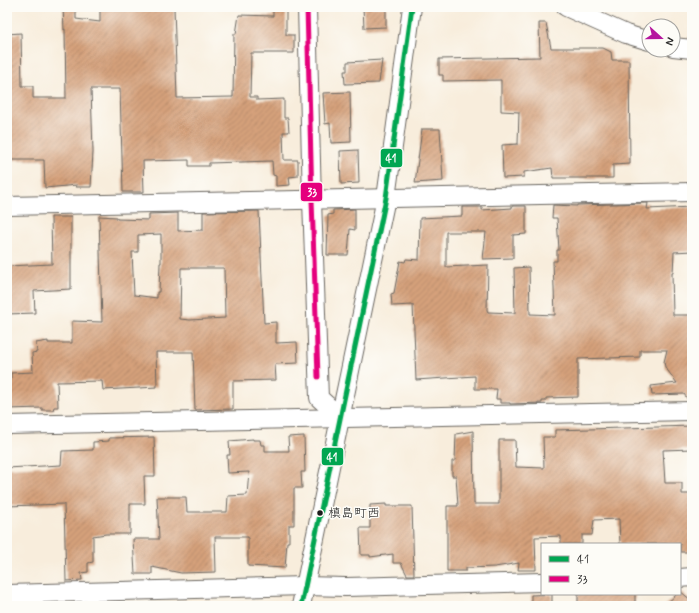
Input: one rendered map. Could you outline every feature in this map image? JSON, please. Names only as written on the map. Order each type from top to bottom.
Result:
[{"type":"street","points":[[307,7],[319,398],[341,418]]},
{"type":"street","points":[[301,606],[386,198],[412,7]]},
{"type":"street","points":[[566,7],[626,34],[641,39]]},
{"type":"street","points":[[681,48],[692,49]]},
{"type":"street","points":[[7,206],[692,192]]},
{"type":"street","points":[[7,425],[692,411]]},
{"type":"street","points":[[681,578],[692,578]]},
{"type":"street","points":[[7,594],[305,586],[346,587],[541,582]]},
{"type":"building","points":[[63,7],[76,7],[76,19],[100,22],[100,9],[174,7],[177,98],[233,97],[234,34],[236,34],[239,15],[273,16],[273,7],[286,7],[286,35],[294,35],[294,53],[251,53],[250,97],[257,97],[257,100],[284,99],[284,118],[288,118],[289,132],[283,132],[284,160],[298,160],[298,176],[289,177],[290,185],[276,186],[276,176],[273,175],[272,161],[209,163],[209,166],[189,166],[189,160],[143,161],[144,192],[123,192],[120,89],[91,89],[93,152],[91,187],[76,187],[77,185],[45,188],[44,160],[7,160],[7,34],[21,33],[22,86],[33,86],[33,98],[66,98],[65,29],[64,30]]},
{"type":"building","points":[[363,7],[386,7],[386,27],[364,28]]},
{"type":"building","points":[[539,23],[546,23],[551,48],[603,48],[611,52],[612,60],[629,60],[630,164],[613,165],[613,178],[553,178],[552,168],[524,172],[524,177],[503,178],[502,145],[518,144],[519,112],[501,111],[501,80],[443,81],[443,75],[439,75],[439,59],[540,57]]},
{"type":"building","points":[[382,60],[379,83],[345,84],[344,71],[347,71],[347,62]]},
{"type":"building","points":[[350,92],[351,142],[331,143],[330,123],[325,124],[323,93]]},
{"type":"building","points":[[422,129],[440,129],[443,181],[415,183]]},
{"type":"building","points":[[358,150],[359,183],[341,184],[340,151]]},
{"type":"building","points":[[648,203],[647,209],[692,207],[692,251],[674,252],[672,273],[673,315],[692,315],[692,401],[689,401],[684,394],[652,395],[651,386],[677,383],[665,367],[664,362],[667,350],[640,350],[640,357],[578,359],[578,397],[546,398],[546,401],[542,401],[542,403],[500,403],[500,399],[496,399],[497,389],[475,389],[475,376],[416,380],[413,305],[392,306],[391,294],[394,293],[400,261],[405,262],[406,259],[419,260],[420,218],[462,216],[462,207],[482,207],[482,210],[512,208],[512,206],[526,206],[526,234],[513,235],[513,258],[483,259],[486,232],[446,232],[446,267],[488,265],[488,312],[515,313],[514,268],[529,267],[530,314],[555,315],[553,261],[557,261],[557,250],[559,250],[557,218],[552,218],[553,205],[577,206]]},
{"type":"building","points":[[355,209],[355,230],[350,229],[348,255],[327,255],[328,215],[333,214],[333,210]]},
{"type":"building","points":[[259,211],[264,323],[276,322],[276,343],[297,342],[298,363],[275,364],[276,380],[233,381],[233,409],[195,410],[193,352],[156,352],[157,387],[103,390],[102,381],[57,382],[58,407],[54,407],[53,410],[42,410],[42,408],[7,409],[7,378],[11,378],[11,373],[33,372],[32,353],[37,352],[36,343],[48,341],[48,343],[72,343],[72,321],[102,322],[99,216],[117,217],[117,219],[149,220],[149,214],[178,213],[178,231],[203,230],[203,212]],"holes":[[[161,234],[161,263],[159,292],[157,292],[157,298],[134,295],[132,252],[138,252],[138,235]],[[181,268],[224,268],[225,318],[190,320],[180,319]]]},
{"type":"building","points":[[51,217],[71,217],[71,289],[34,291],[35,313],[7,314],[7,266],[52,264]]},
{"type":"building","points":[[692,426],[692,449],[663,450],[665,483],[682,483],[682,494],[692,494],[691,552],[681,552],[681,543],[620,543],[619,519],[594,520],[592,535],[582,535],[582,543],[561,543],[561,536],[535,537],[536,570],[518,570],[519,563],[495,567],[466,568],[466,571],[447,571],[447,506],[458,506],[456,476],[452,476],[452,461],[455,461],[456,434],[473,431],[474,504],[499,504],[499,440],[515,440],[516,467],[544,468],[543,437],[555,437],[555,430]]},
{"type":"building","points":[[304,436],[305,472],[301,472],[302,488],[294,488],[294,525],[289,525],[289,542],[287,542],[285,568],[248,566],[248,537],[215,537],[216,572],[181,573],[152,567],[152,574],[135,574],[133,539],[159,539],[157,497],[186,497],[187,512],[227,512],[228,496],[247,495],[249,472],[228,473],[227,455],[230,455],[229,441],[253,439],[260,440],[261,445],[265,445],[265,451],[289,451],[288,437]]},
{"type":"building","points":[[154,437],[155,476],[144,476],[145,504],[130,504],[130,534],[106,534],[93,536],[93,562],[88,563],[88,572],[81,573],[82,580],[66,581],[64,504],[7,506],[7,468],[61,465],[62,451],[93,450],[93,442],[109,441],[109,438]]},
{"type":"building","points":[[386,504],[386,506],[412,506],[414,575],[407,575],[401,563],[393,563],[393,554],[370,557],[370,555],[361,555],[360,528],[370,528],[370,505]]},
{"type":"building","points":[[681,592],[692,601],[692,606],[664,606],[676,595],[681,595]]},
{"type":"building","points":[[531,595],[552,595],[552,606],[531,606]]},
{"type":"building","points":[[578,595],[635,595],[635,606],[578,606]]},
{"type":"transit line","name":"33","points":[[307,7],[318,377]]},
{"type":"transit line","name":"41","points":[[301,606],[386,198],[412,7]]},
{"type":"place","name":"槙島町西","points":[[320,513]]}]
